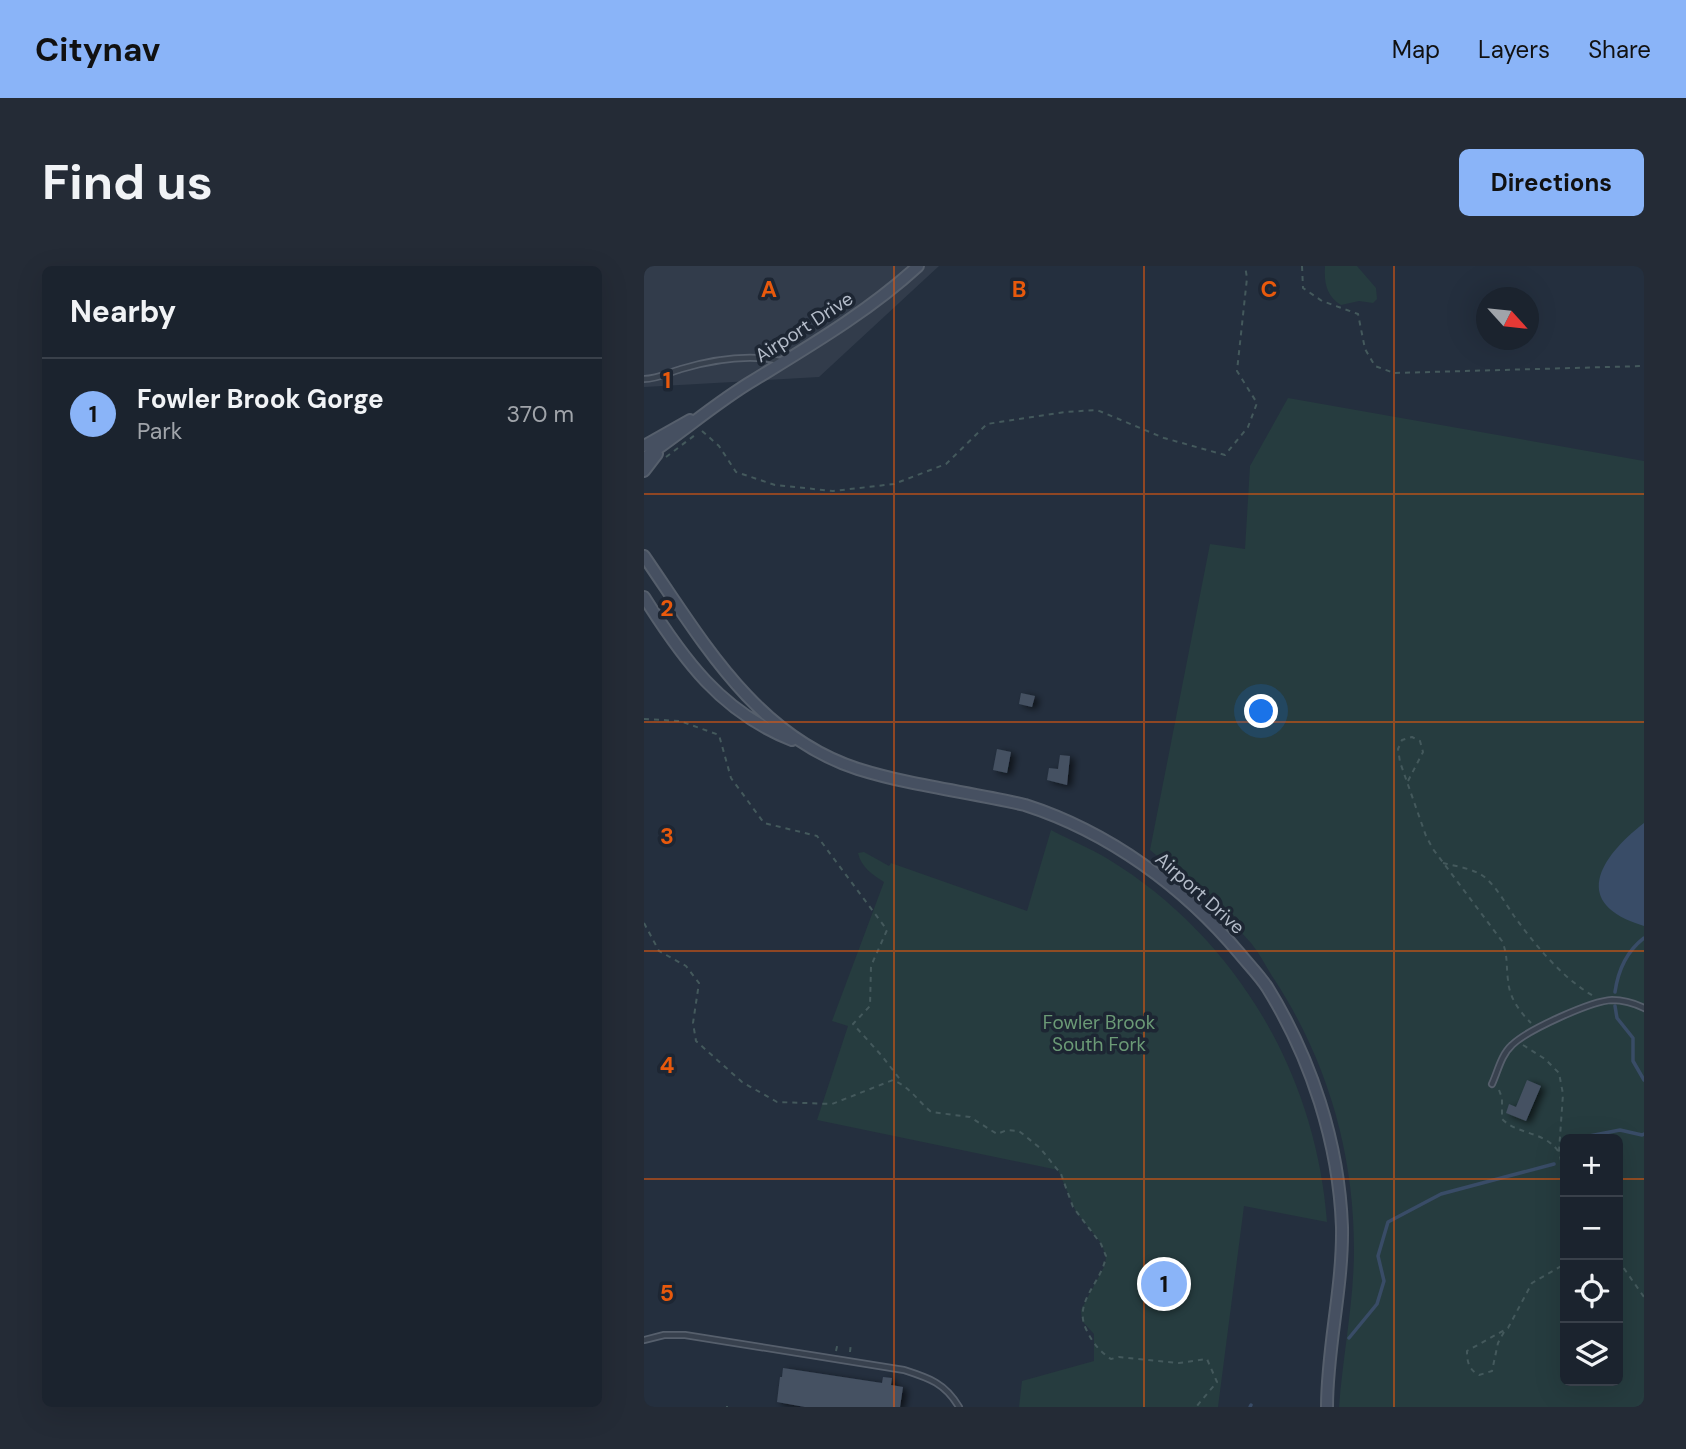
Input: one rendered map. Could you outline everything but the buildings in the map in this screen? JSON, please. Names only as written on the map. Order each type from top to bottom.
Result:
[{"type":"main road","name":"Airport Drive","points":[[645,446],[705,413],[786,362],[854,317],[918,266]]},
{"type":"main road","name":"Airport Drive","points":[[644,471],[656,454],[705,413]]},
{"type":"main road","name":"Airport Drive","points":[[644,458],[677,436]]},
{"type":"main road","name":"Airport Drive","points":[[644,550],[657,575]]},
{"type":"main road","name":"Airport Drive","points":[[644,556],[728,678],[748,699],[806,745]]},
{"type":"main road","name":"Airport Drive","points":[[644,597],[688,663],[706,683],[752,719],[775,733],[856,769],[1025,806],[1075,825],[1135,859],[1166,881],[1221,932],[1265,985],[1284,1017],[1310,1073],[1322,1109],[1338,1182],[1342,1228],[1327,1407]]},
{"type":"lane","points":[[644,379],[653,379],[683,368],[743,358],[766,358],[786,362]]},
{"type":"lane","points":[[1492,1084],[1505,1052],[1537,1028],[1609,1000],[1626,1001],[1644,1008]]},
{"type":"lane","points":[[644,1340],[664,1335],[685,1335],[904,1370],[932,1378],[954,1397],[959,1407]]},
{"type":"path","points":[[665,458],[701,430],[719,446],[736,472],[775,485],[833,491],[894,484],[946,464],[987,424],[1097,410],[1164,438],[1225,455],[1248,427],[1257,403],[1237,371],[1247,278],[1245,266]]},
{"type":"path","points":[[1302,266],[1303,288],[1322,301],[1359,314],[1365,349],[1375,366],[1394,373],[1644,366]]},
{"type":"path","points":[[644,719],[680,721],[719,735],[731,778],[764,823],[817,836],[887,930],[871,966],[870,1006],[853,1024],[903,1084],[931,1112],[970,1116],[997,1134],[1007,1130],[1019,1131],[1040,1148],[1061,1174],[1073,1207],[1101,1244],[1106,1256],[1099,1278],[1081,1310],[1082,1321],[1090,1338],[1100,1352],[1111,1359],[1119,1357],[1179,1363],[1207,1359],[1217,1382],[1196,1407]]},
{"type":"path","points":[[1408,781],[1423,752],[1420,741],[1412,737],[1402,740],[1398,749],[1400,762],[1426,836],[1502,941],[1508,958],[1507,980],[1510,994],[1518,1008],[1537,1028]]},
{"type":"path","points":[[1443,863],[1485,877],[1524,929],[1569,979],[1593,996],[1609,1000]]},
{"type":"path","points":[[644,923],[660,951],[686,966],[699,983],[693,1023],[696,1041],[758,1093],[776,1102],[832,1104],[892,1080],[903,1084]]},
{"type":"path","points":[[1517,1041],[1545,1059],[1559,1073],[1563,1094],[1560,1156]]},
{"type":"path","points":[[1492,1084],[1502,1098],[1502,1119],[1507,1124],[1545,1138],[1559,1151]]},
{"type":"path","points":[[1504,1332],[1467,1351],[1467,1362],[1473,1372],[1479,1375],[1492,1371],[1498,1343],[1512,1323],[1532,1283],[1560,1267]]},
{"type":"path","points":[[1623,1267],[1644,1297]]},
{"type":"path","points":[[835,1359],[838,1342]]},
{"type":"path","points":[[850,1352],[851,1343]]},
{"type":"shaded area","points":[[644,266],[939,266],[819,377],[644,387]]},
{"type":"green space","points":[[1325,266],[1357,266],[1376,288],[1377,299],[1373,303],[1359,301],[1341,305],[1327,288]]},
{"type":"green space","points":[[1288,398],[1644,461],[1644,1407],[1339,1407],[1352,1289],[1353,1213],[1343,1142],[1323,1074],[1293,1010],[1254,947],[1215,906],[1150,850],[1210,544],[1245,549],[1250,466]]},
{"type":"green space","name":"Fowler Brook South Fork","points":[[1051,830],[1108,859],[1154,891],[1195,928],[1231,969],[1261,1014],[1287,1063],[1306,1114],[1320,1167],[1327,1222],[1244,1206],[1218,1407],[1019,1407],[1022,1381],[1094,1361],[1094,1334],[1082,1321],[1081,1310],[1105,1265],[1106,1256],[1101,1243],[1076,1212],[1058,1170],[817,1120],[848,1026],[832,1021],[884,882],[865,866],[858,853],[864,852],[889,866],[891,863],[1027,911]]},
{"type":"water","points":[[1644,823],[1644,926],[1621,917],[1606,906],[1600,893],[1599,879],[1615,851]]},
{"type":"waterway","points":[[1615,992],[1624,962],[1644,938]]},
{"type":"waterway","points":[[1615,1006],[1617,1018],[1633,1038],[1633,1061],[1644,1080]]},
{"type":"waterway","points":[[1600,1134],[1620,1130],[1644,1134]]},
{"type":"waterway","points":[[1349,1338],[1377,1304],[1384,1281],[1378,1256],[1388,1222],[1441,1194],[1554,1164]]},
{"type":"place","name":"Fowler Brook Gorge","points":[[1164,1284]]}]
